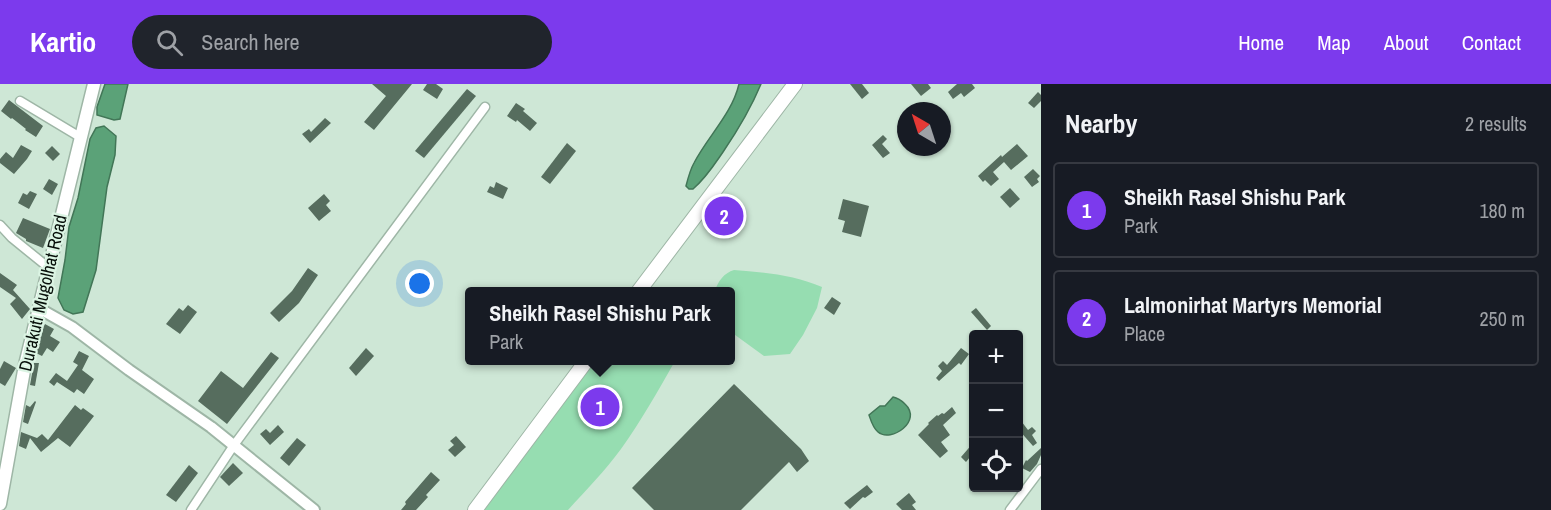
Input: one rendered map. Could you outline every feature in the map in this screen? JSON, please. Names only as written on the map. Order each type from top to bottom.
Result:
[{"type":"highway","points":[[641,287],[795,84]]},
{"type":"highway","points":[[476,510],[583,365]]},
{"type":"main road","name":"Durakuti Mugolhat Road","points":[[0,504],[25,365],[93,84]]},
{"type":"street","points":[[20,100],[81,137]]},
{"type":"street","points":[[190,510],[234,446],[485,107]]},
{"type":"street","points":[[0,225],[12,238],[50,268]]},
{"type":"street","points":[[40,309],[72,327],[211,427],[314,510]]},
{"type":"street","points":[[1011,510],[1041,469]]},
{"type":"shaded area","points":[[105,84],[128,84],[120,119],[114,120],[97,115],[97,107]]},
{"type":"shaded area","points":[[739,84],[761,84],[744,119],[716,162],[698,185],[689,189],[686,186],[689,174],[731,105]]},
{"type":"shaded area","points":[[104,126],[116,136],[115,155],[107,187],[96,270],[83,312],[73,314],[64,310],[58,298],[69,227],[78,198],[90,139],[96,128]]},
{"type":"shaded area","points":[[734,270],[767,273],[822,287],[817,308],[790,354],[764,356],[735,335],[735,287],[717,287],[727,273]]},
{"type":"shaded area","points":[[584,365],[673,365],[621,449],[568,510],[475,510]]},
{"type":"shaded area","points":[[893,397],[905,404],[910,411],[910,417],[903,428],[890,435],[884,435],[878,432],[872,424],[869,415],[880,406],[885,406]]},
{"type":"building","points":[[372,84],[412,84],[374,130],[364,122],[386,96]]},
{"type":"building","points":[[427,84],[436,84],[443,89],[437,99],[423,90]]},
{"type":"building","points":[[850,84],[862,84],[869,93],[862,99]]},
{"type":"building","points":[[911,84],[928,84],[931,88],[921,96]]},
{"type":"building","points":[[957,84],[972,84],[975,88],[964,97],[961,93],[953,99],[948,92]]},
{"type":"building","points":[[467,89],[476,96],[424,158],[415,151]]},
{"type":"building","points":[[1038,92],[1041,95],[1041,101],[1034,108],[1028,103]]},
{"type":"building","points":[[9,100],[43,126],[36,137],[1,111]]},
{"type":"building","points":[[516,103],[525,109],[523,111],[537,123],[530,131],[517,120],[516,122],[507,116]]},
{"type":"building","points":[[325,118],[331,123],[310,143],[302,134],[309,129],[311,132]]},
{"type":"building","points":[[883,135],[887,139],[882,144],[890,153],[883,158],[872,145]]},
{"type":"building","points":[[567,143],[576,151],[550,184],[541,177]]},
{"type":"building","points":[[1017,144],[1028,156],[1011,170],[1004,162],[993,172],[999,179],[991,186],[985,180],[983,182],[978,176]]},
{"type":"building","points":[[21,145],[32,151],[14,174],[0,163],[0,159],[6,152],[13,158]]},
{"type":"building","points":[[52,146],[60,154],[53,161],[45,153]]},
{"type":"building","points":[[1033,169],[1040,176],[1037,179],[1039,182],[1032,187],[1024,177]]},
{"type":"building","points":[[49,179],[58,184],[52,195],[43,189]]},
{"type":"building","points":[[496,182],[508,188],[503,199],[487,192],[490,186],[494,188]]},
{"type":"building","points":[[1010,188],[1020,199],[1010,208],[1000,197]]},
{"type":"building","points":[[30,191],[37,194],[29,209],[18,203],[23,193],[27,195]]},
{"type":"building","points":[[324,194],[330,201],[326,205],[331,211],[319,221],[308,208]]},
{"type":"building","points":[[843,199],[869,206],[861,237],[842,232],[845,221],[838,219]]},
{"type":"building","points":[[23,218],[50,229],[43,248],[26,241],[16,233]]},
{"type":"building","points":[[308,268],[318,275],[299,303],[279,322],[270,313],[292,291]]},
{"type":"building","points":[[0,273],[17,285],[13,290],[30,309],[22,319],[10,304],[16,298],[0,287]]},
{"type":"building","points":[[832,297],[841,303],[834,315],[824,308]]},
{"type":"building","points":[[188,305],[197,312],[180,334],[166,324],[179,308],[183,311]]},
{"type":"building","points":[[976,308],[991,326],[987,330],[971,312]]},
{"type":"building","points":[[45,324],[54,329],[50,336],[60,342],[53,352],[47,348],[42,356],[36,353]]},
{"type":"building","points":[[366,348],[374,356],[356,376],[349,368]]},
{"type":"building","points":[[961,348],[969,354],[961,365],[959,363],[939,381],[936,378],[942,371],[938,366],[943,361],[947,365]]},
{"type":"building","points":[[79,351],[89,356],[82,370],[94,379],[84,394],[77,389],[74,393],[57,382],[54,386],[49,382],[56,373],[67,381],[78,365],[73,362]]},
{"type":"building","points":[[271,352],[279,358],[227,424],[198,401],[221,371],[243,388]]},
{"type":"building","points":[[4,361],[16,368],[5,386],[0,383],[0,369]]},
{"type":"building","points":[[34,363],[39,363],[35,386],[30,385]]},
{"type":"building","points":[[734,384],[801,449],[809,461],[797,472],[789,462],[741,510],[654,510],[632,488]]},
{"type":"building","points":[[35,401],[28,424],[23,422],[26,405],[30,407]]},
{"type":"building","points":[[75,405],[94,416],[70,447],[58,438],[41,452],[30,438],[26,449],[19,446],[21,432],[37,438],[42,434],[48,440]]},
{"type":"building","points":[[952,407],[956,413],[943,425],[950,435],[941,442],[948,451],[940,458],[918,435],[937,415],[944,414]]},
{"type":"building","points":[[1023,424],[1028,430],[1032,427],[1036,431],[1032,435],[1037,443],[1033,446],[1023,435]]},
{"type":"building","points":[[278,425],[284,432],[270,445],[260,434],[266,429],[270,433]]},
{"type":"building","points":[[456,436],[466,447],[455,457],[448,450],[454,445],[450,441]]},
{"type":"building","points":[[297,438],[306,445],[289,466],[280,458]]},
{"type":"building","points":[[969,448],[969,458],[966,462],[961,457]]},
{"type":"building","points":[[1041,448],[1037,464],[1030,472],[1023,468],[1027,461]]},
{"type":"building","points":[[233,463],[243,473],[229,486],[220,477]]},
{"type":"building","points":[[189,465],[198,473],[176,502],[166,495]]},
{"type":"building","points":[[431,472],[440,480],[426,495],[428,497],[416,510],[401,510],[405,502]]},
{"type":"building","points":[[867,485],[873,492],[863,497],[850,509],[844,503]]},
{"type":"building","points":[[909,493],[916,502],[912,505],[916,510],[902,510],[896,504]]},
{"type":"place","name":"Lalmonirhat Martyrs Memorial","points":[[724,216]]},
{"type":"place","name":"Sheikh Rasel Shishu Park","points":[[600,407]]}]
